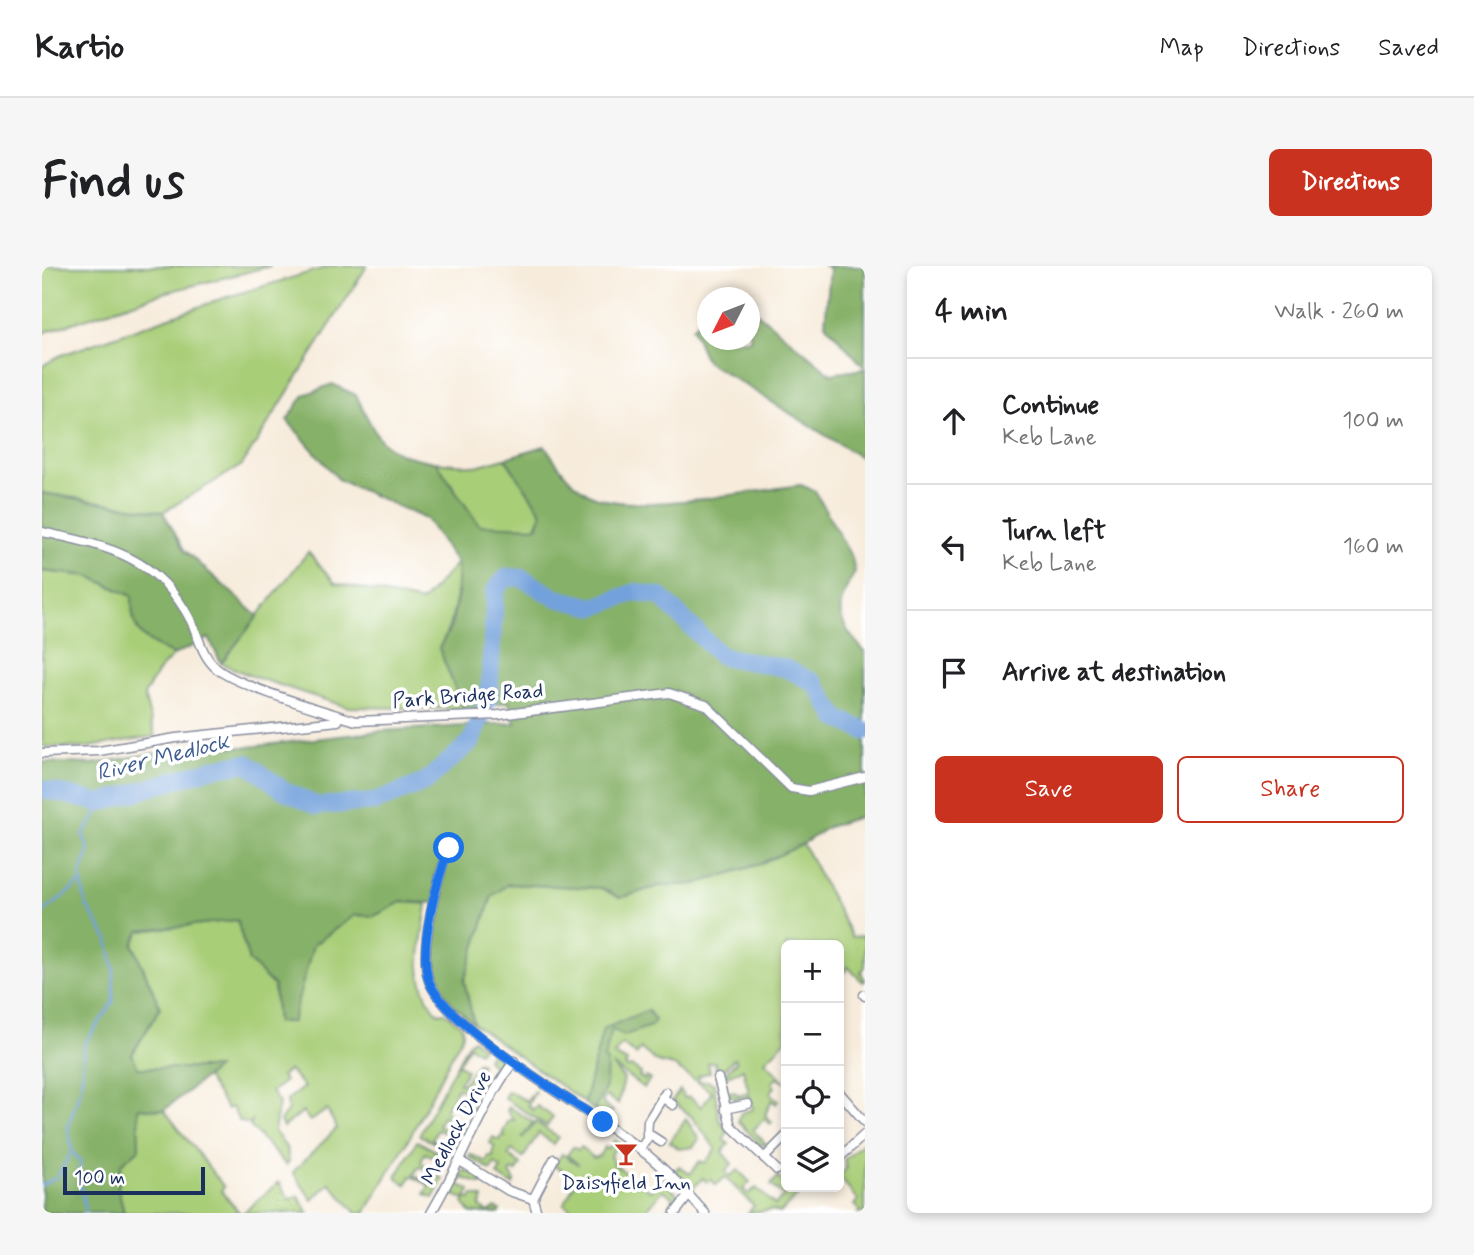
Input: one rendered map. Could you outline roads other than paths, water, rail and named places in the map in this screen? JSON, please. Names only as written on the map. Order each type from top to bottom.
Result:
[{"type":"street","points":[[42,532],[106,546],[159,574],[191,620],[201,647],[216,668],[256,687],[340,716]]},
{"type":"street","name":"Park Bridge Road","points":[[42,753],[99,751],[176,738],[269,730],[338,721],[340,716],[356,721],[499,715],[668,693],[706,705],[791,788],[809,791],[865,777]]},
{"type":"street","points":[[449,848],[434,889],[427,958],[429,981],[447,1008],[514,1061],[640,1149],[705,1213]]},
{"type":"street","name":"Medlock Drive","points":[[431,1213],[460,1161],[485,1104],[514,1061]]},
{"type":"street","points":[[718,1078],[731,1126],[777,1170]]},
{"type":"street","points":[[640,1149],[647,1139],[648,1121],[664,1095],[673,1105]]},
{"type":"street","points":[[844,1099],[865,1122]]},
{"type":"street","points":[[725,1109],[748,1104]]},
{"type":"street","points":[[647,1133],[661,1142]]},
{"type":"street","points":[[844,1153],[865,1134]]},
{"type":"street","points":[[764,1158],[781,1141]]},
{"type":"street","points":[[537,1213],[533,1199],[539,1174],[554,1159]]},
{"type":"street","points":[[460,1161],[509,1191],[533,1199]]},
{"type":"street","points":[[675,1213],[689,1195]]},
{"type":"waterway","name":"River Medlock","points":[[42,789],[100,803],[214,768],[247,763],[283,790],[317,806],[375,802],[425,782],[471,742],[489,696],[495,590],[507,577],[522,578],[556,598],[594,607],[636,592],[661,597],[721,656],[785,668],[815,683],[837,718],[865,731]]},
{"type":"waterway","points":[[42,1185],[57,1177],[72,1151],[68,1126],[81,1088],[84,1045],[113,1002],[114,969],[108,940],[86,905],[80,876],[89,851],[83,834],[95,818],[100,803]]},
{"type":"waterway","points":[[42,913],[80,883]]},
{"type":"waterway","points":[[72,1151],[80,1161],[79,1179],[86,1213]]},
{"type":"place","name":"Daisyfield Inn","points":[[626,1154]]}]
